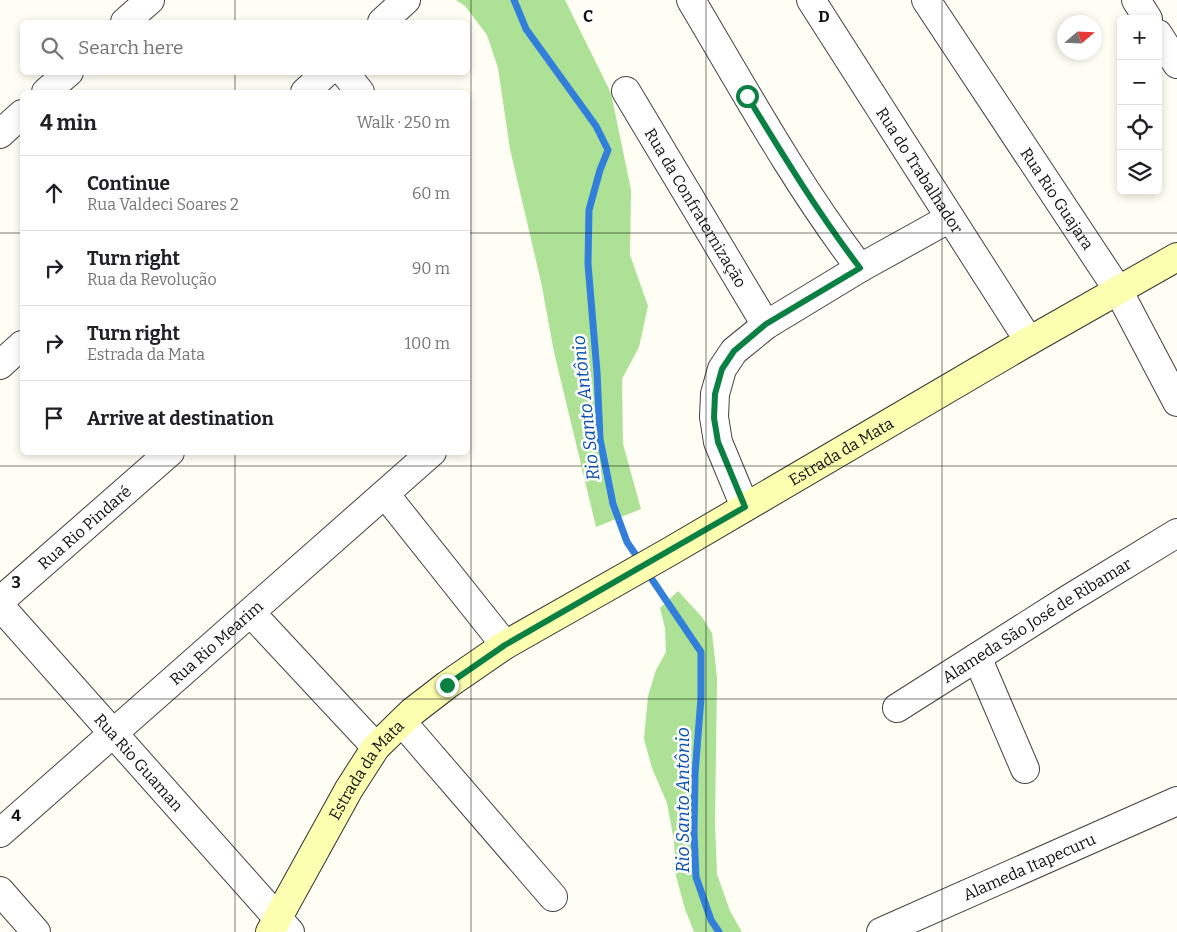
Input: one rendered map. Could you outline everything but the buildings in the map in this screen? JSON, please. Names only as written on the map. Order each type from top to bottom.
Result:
[{"type":"main road","name":"Estrada da Mata","points":[[279,927],[348,789],[376,747],[412,712],[447,685],[505,645],[669,552],[1029,340],[1177,257]]},
{"type":"street","points":[[127,20],[150,0]]},
{"type":"street","points":[[384,20],[406,0]]},
{"type":"street","points":[[691,0],[811,200],[840,243],[860,268]]},
{"type":"street","name":"Rua do Trabalhador","points":[[811,0],[1029,340]]},
{"type":"street","name":"Rua Rio Guajara","points":[[926,0],[1118,290],[1177,402]]},
{"type":"street","points":[[1136,0],[1145,15]]},
{"type":"street","points":[[1162,40],[1177,64]]},
{"type":"street","points":[[48,90],[66,75]]},
{"type":"street","points":[[307,90],[324,75]]},
{"type":"street","points":[[346,75],[358,90]]},
{"type":"street","name":"Rua da Confraternização","points":[[626,91],[766,324]]},
{"type":"street","points":[[0,134],[20,116]]},
{"type":"street","points":[[745,507],[718,442],[714,418],[715,394],[722,369],[734,351],[766,324],[860,268],[950,218]]},
{"type":"street","points":[[0,365],[20,347]]},
{"type":"street","name":"Rua Rio Pindaré","points":[[0,602],[167,455]]},
{"type":"street","name":"Rua Rio Mearim","points":[[0,833],[429,455]]},
{"type":"street","points":[[385,494],[505,645]]},
{"type":"street","name":"Alameda São José de Ribamar","points":[[897,708],[1177,533]]},
{"type":"street","name":"Rua Rio Guaman","points":[[0,606],[114,733],[279,927]]},
{"type":"street","points":[[251,613],[376,747]]},
{"type":"street","points":[[977,658],[1025,769]]},
{"type":"street","points":[[402,722],[553,897]]},
{"type":"street","name":"Alameda Itapecuru","points":[[882,932],[1177,801]]},
{"type":"street","points":[[0,891],[36,932]]},
{"type":"green space","points":[[456,0],[565,0],[611,93],[631,190],[630,255],[648,306],[639,347],[622,379],[623,444],[641,509],[596,527],[554,352],[541,282],[510,149],[498,68],[487,35],[465,6]]},
{"type":"green space","points":[[678,591],[702,617],[712,633],[717,678],[715,823],[717,874],[730,911],[742,932],[694,932],[685,909],[676,876],[674,841],[667,803],[652,768],[644,739],[648,696],[656,670],[666,652],[665,628],[660,608]]},
{"type":"waterway","name":"Rio Santo Antônio","points":[[514,0],[526,29],[596,126],[608,150],[600,170],[589,210],[588,264],[597,372],[600,439],[613,504],[627,542],[640,561]]},
{"type":"waterway","name":"Rio Santo Antônio","points":[[647,572],[701,652],[701,698],[695,774],[694,833],[696,877],[711,920],[719,932]]},
{"type":"route","points":[[447,685],[505,645],[745,507],[718,442],[714,418],[715,394],[722,369],[734,351],[766,324],[860,268],[840,243],[811,200],[747,96]]}]
